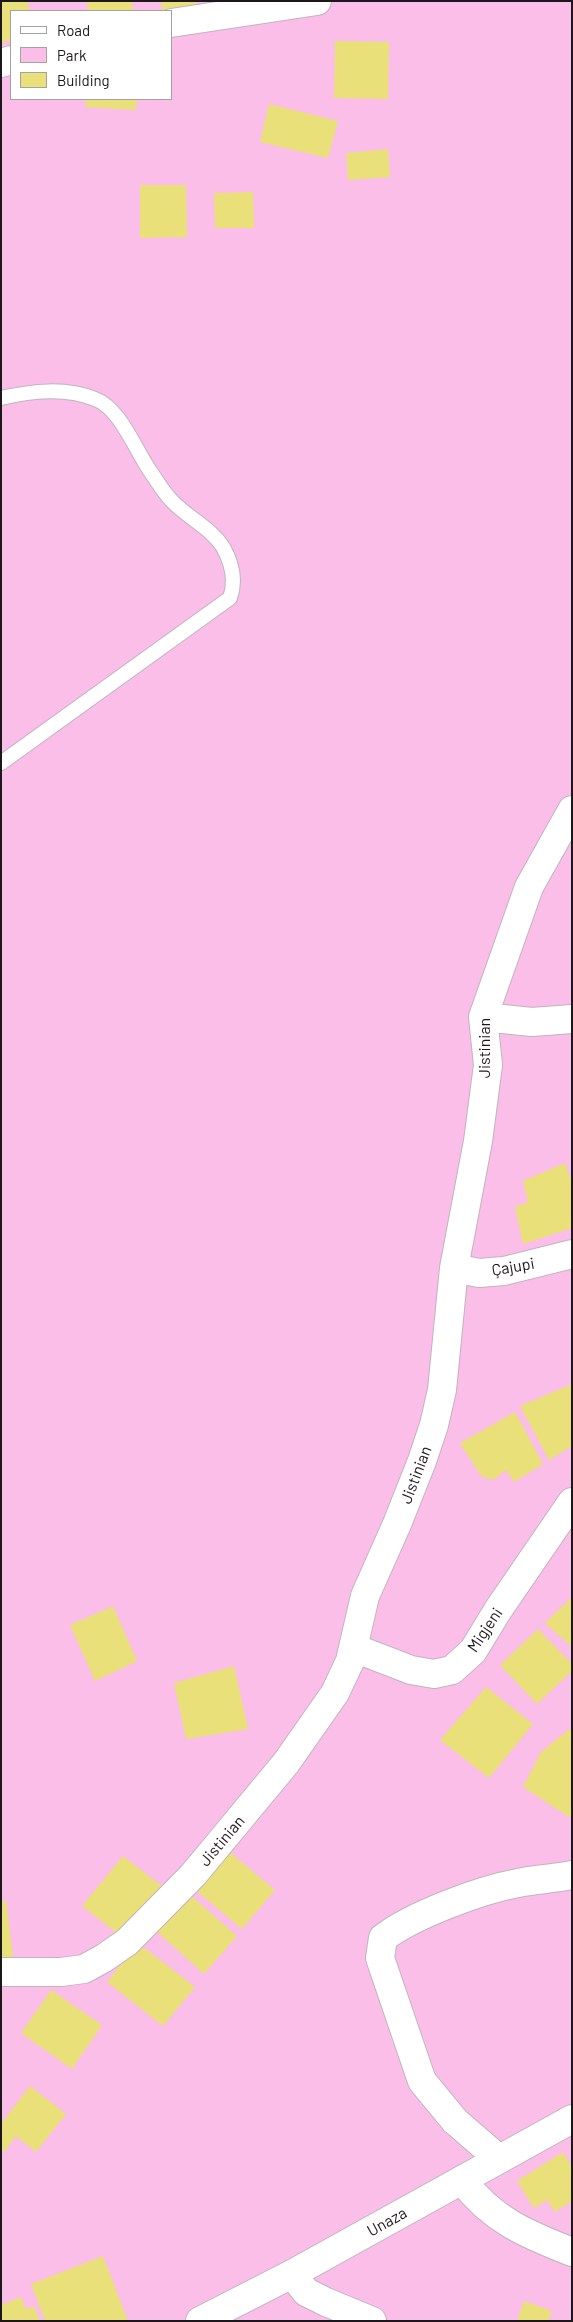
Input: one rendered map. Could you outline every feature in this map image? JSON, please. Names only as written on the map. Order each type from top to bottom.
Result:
[{"type":"street","points":[[172,23],[317,1]]},
{"type":"street","name":"Jistinian","points":[[1,1972],[61,1972],[84,1968],[104,1958],[127,1942],[193,1875],[286,1763],[334,1693],[350,1661],[365,1596],[397,1524],[434,1426],[442,1390],[454,1268],[478,1141],[488,1065],[483,1017],[529,887],[572,810]]},
{"type":"street","points":[[483,1017],[532,1022],[572,1019]]},
{"type":"street","name":"Çajupi","points":[[454,1268],[479,1273],[504,1271],[572,1254]]},
{"type":"street","name":"Migjeni","points":[[354,1648],[411,1670],[434,1674],[452,1670],[473,1652],[498,1610],[572,1502]]},
{"type":"street","points":[[500,2159],[455,2122],[422,2081],[380,1958],[383,1938],[400,1925],[480,1893],[518,1883],[572,1875]]},
{"type":"street","name":"Unaza","points":[[200,2321],[292,2274],[572,2119]]},
{"type":"street","points":[[462,2180],[476,2200],[495,2215],[536,2237],[572,2252]]},
{"type":"street","points":[[292,2274],[306,2292],[372,2321]]},
{"type":"lane","points":[[1,398],[37,391],[62,391],[96,399],[109,408],[119,419],[143,461],[172,502],[199,522],[223,548],[231,567],[235,584],[230,598],[1,763]]},
{"type":"green space","points":[[1,1],[572,1],[572,2321],[1,2321]]},
{"type":"building","points":[[27,1],[30,10],[10,10],[10,40],[1,43],[1,2]]},
{"type":"building","points":[[87,1],[132,1],[133,10],[88,10]]},
{"type":"building","points":[[161,1],[196,1],[196,6],[162,10]]},
{"type":"building","points":[[335,41],[389,42],[388,99],[334,98]]},
{"type":"building","points":[[86,100],[137,100],[136,110],[85,107]]},
{"type":"building","points":[[269,104],[338,121],[328,158],[260,142]]},
{"type":"building","points":[[388,149],[390,177],[348,180],[346,153]]},
{"type":"building","points":[[140,185],[186,185],[187,237],[140,238]]},
{"type":"building","points":[[253,192],[254,228],[215,228],[214,193]]},
{"type":"building","points":[[565,1163],[572,1184],[572,1228],[523,1244],[515,1207],[528,1202],[523,1181]]},
{"type":"building","points":[[572,1384],[572,1446],[549,1460],[520,1406]]},
{"type":"building","points":[[515,1412],[543,1464],[514,1482],[506,1470],[493,1480],[481,1476],[460,1443]]},
{"type":"building","points":[[572,1597],[572,1647],[545,1623]]},
{"type":"building","points":[[113,1606],[137,1661],[95,1681],[70,1625]]},
{"type":"building","points":[[538,1629],[572,1664],[572,1671],[537,1704],[500,1665]]},
{"type":"building","points":[[234,1666],[248,1729],[186,1739],[174,1683]]},
{"type":"building","points":[[486,1687],[533,1724],[489,1778],[440,1740]]},
{"type":"building","points":[[572,1727],[572,1815],[569,1817],[523,1787],[541,1752]]},
{"type":"building","points":[[226,1849],[275,1890],[242,1929],[193,1888]]},
{"type":"building","points":[[123,1856],[163,1887],[122,1937],[82,1906]]},
{"type":"building","points":[[187,1892],[237,1936],[204,1974],[154,1929]]},
{"type":"building","points":[[1,1901],[6,1901],[13,1957],[1,1958]]},
{"type":"building","points":[[138,1943],[195,1987],[163,2026],[107,1982]]},
{"type":"building","points":[[51,1990],[102,2025],[72,2069],[21,2033]]},
{"type":"building","points":[[30,2086],[66,2114],[36,2152],[16,2136],[4,2152],[1,2150],[1,2124]]},
{"type":"building","points":[[563,2152],[572,2167],[572,2201],[555,2212],[547,2200],[534,2208],[517,2181]]},
{"type":"building","points":[[103,2256],[128,2321],[45,2321],[31,2284]]},
{"type":"building","points":[[21,2297],[26,2309],[34,2306],[40,2321],[1,2321],[1,2305]]},
{"type":"building","points":[[524,2301],[552,2311],[548,2321],[517,2321]]}]
